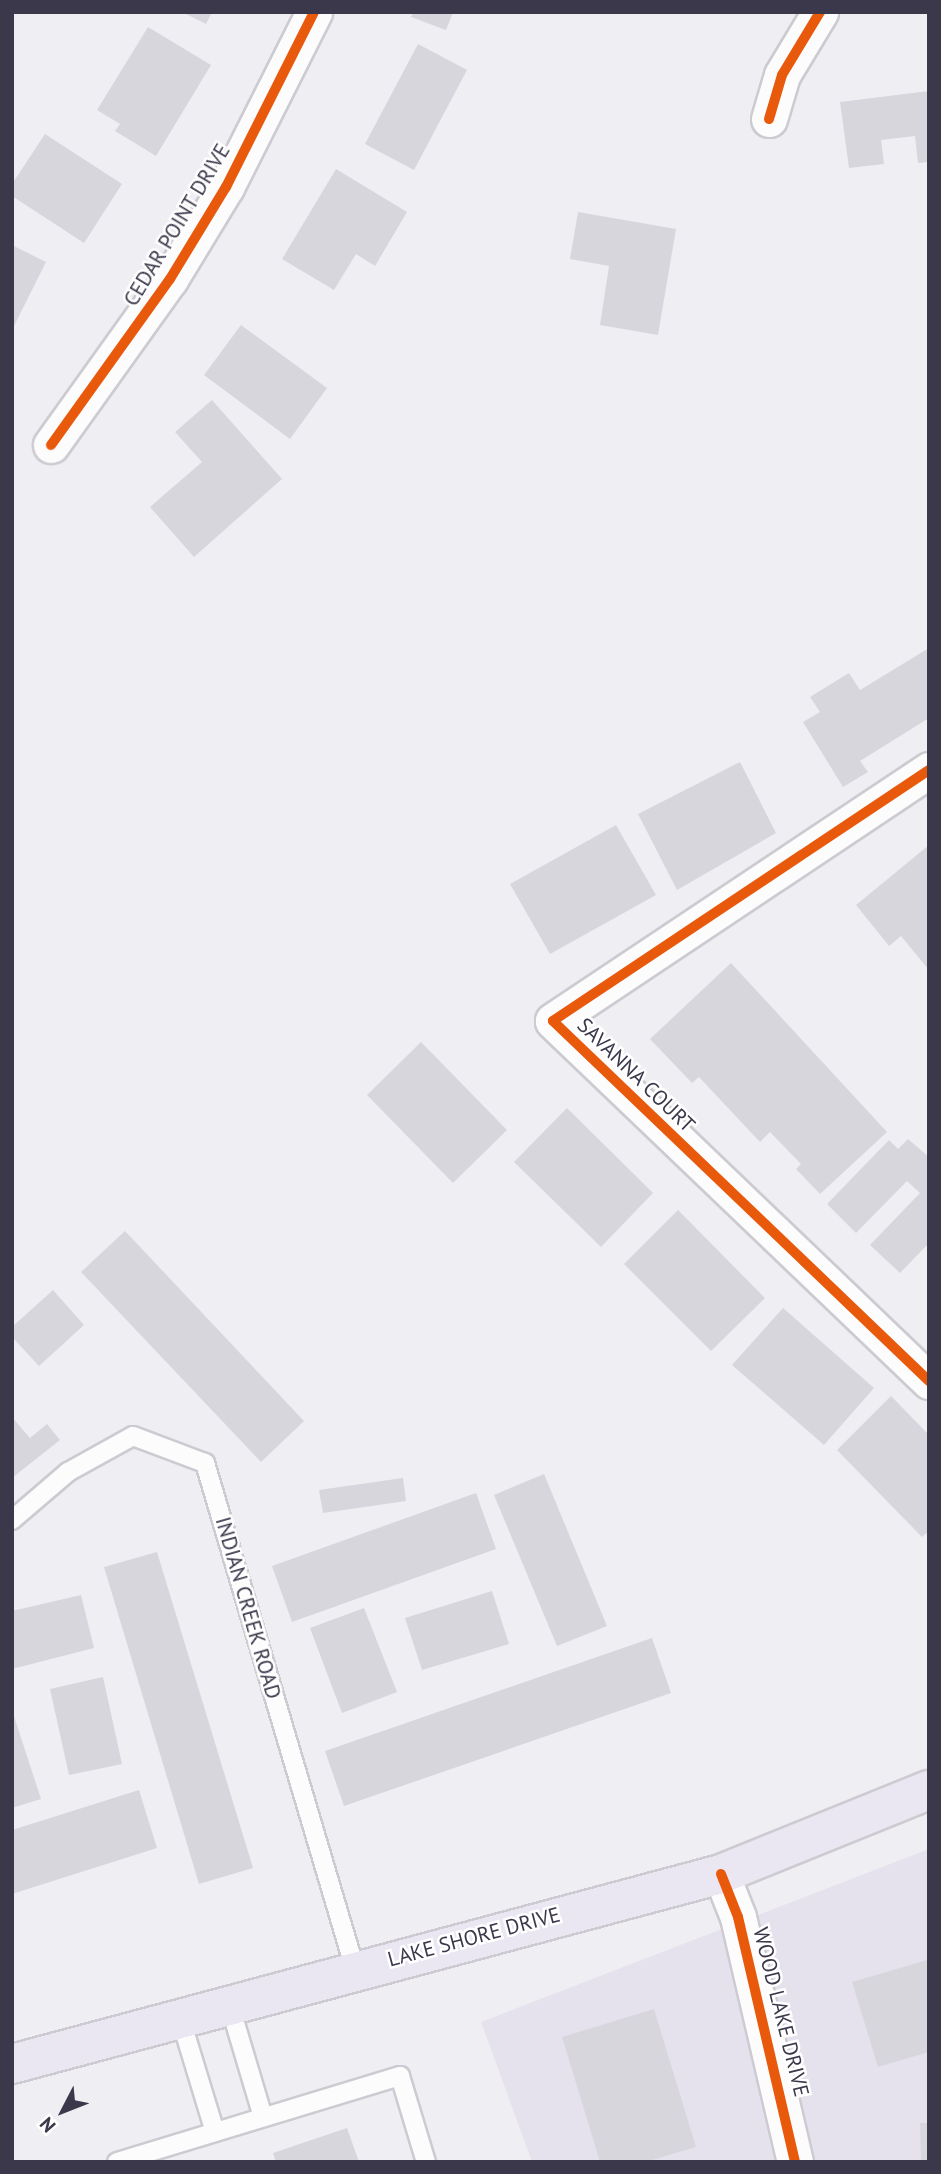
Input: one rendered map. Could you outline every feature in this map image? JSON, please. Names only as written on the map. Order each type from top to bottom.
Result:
[{"type":"main road","name":"LAKE SHORE DRIVE","points":[[12,2064],[355,1969],[721,1874],[929,1790]]},
{"type":"street","name":"CEDAR POINT DRIVE","points":[[51,445],[170,279],[226,187],[314,12]]},
{"type":"street","points":[[769,119],[782,75],[820,12]]},
{"type":"street","name":"SAVANNA COURT","points":[[929,770],[553,1021],[929,1381]]},
{"type":"street","name":"WOOD LAKE DRIVE","points":[[721,1874],[738,1917],[795,2162]]},
{"type":"lane","name":"INDIAN CREEK ROAD","points":[[12,1520],[68,1472],[133,1436],[205,1463],[355,1969]]},
{"type":"lane","points":[[229,2003],[263,2117]]},
{"type":"lane","points":[[180,2017],[215,2132]]},
{"type":"lane","points":[[117,2162],[400,2076],[426,2162]]},
{"type":"shaded area","points":[[929,1849],[929,2162],[532,2162],[481,2022]]},
{"type":"building","points":[[182,12],[212,12],[206,24]]},
{"type":"building","points":[[413,12],[453,12],[446,30],[411,17]]},
{"type":"building","points":[[148,27],[211,65],[156,156],[115,131],[120,124],[97,110]]},
{"type":"building","points":[[418,44],[467,70],[414,170],[365,144]]},
{"type":"building","points":[[929,91],[929,162],[918,163],[915,136],[881,140],[884,164],[849,168],[840,102]]},
{"type":"building","points":[[45,134],[122,184],[84,243],[12,196],[12,184]]},
{"type":"building","points":[[336,169],[407,212],[375,266],[356,254],[334,290],[282,259]]},
{"type":"building","points":[[578,212],[676,229],[658,335],[600,325],[609,266],[570,259]]},
{"type":"building","points":[[12,245],[46,262],[12,330]]},
{"type":"building","points":[[241,325],[327,388],[290,439],[204,375]]},
{"type":"building","points":[[212,400],[282,479],[194,557],[150,507],[202,462],[175,432]]},
{"type":"building","points":[[929,648],[929,718],[860,761],[868,772],[843,787],[803,722],[820,712],[810,697],[849,673],[860,690]]},
{"type":"building","points":[[740,762],[776,833],[677,890],[638,814]]},
{"type":"building","points":[[616,825],[656,895],[550,954],[510,884]]},
{"type":"building","points":[[929,845],[929,970],[901,936],[889,946],[856,905]]},
{"type":"building","points":[[731,963],[887,1132],[820,1194],[796,1169],[801,1164],[770,1132],[760,1142],[699,1077],[692,1083],[650,1039]]},
{"type":"building","points":[[421,1042],[507,1130],[453,1183],[367,1095]]},
{"type":"building","points":[[567,1108],[653,1193],[601,1247],[514,1162]]},
{"type":"building","points":[[908,1139],[929,1157],[929,1243],[900,1273],[870,1245],[920,1193],[907,1181],[856,1233],[827,1204],[889,1140],[898,1149]]},
{"type":"building","points":[[678,1210],[765,1298],[711,1351],[624,1264]]},
{"type":"building","points":[[125,1231],[304,1421],[261,1462],[81,1272]]},
{"type":"building","points":[[53,1290],[84,1325],[39,1366],[12,1337],[12,1327]]},
{"type":"building","points":[[783,1308],[874,1388],[824,1445],[732,1365]]},
{"type":"building","points":[[891,1396],[929,1435],[929,1531],[922,1537],[837,1450]]},
{"type":"building","points":[[12,1417],[30,1438],[47,1424],[60,1440],[12,1478]]},
{"type":"building","points":[[544,1474],[607,1626],[557,1646],[494,1495]]},
{"type":"building","points":[[403,1478],[406,1501],[323,1513],[319,1490]]},
{"type":"building","points":[[476,1493],[496,1549],[292,1622],[272,1566]]},
{"type":"building","points":[[157,1552],[253,1868],[199,1884],[104,1567]]},
{"type":"building","points":[[492,1591],[509,1644],[422,1670],[405,1618]]},
{"type":"building","points":[[81,1595],[94,1648],[12,1669],[12,1611]]},
{"type":"building","points":[[364,1608],[397,1692],[342,1713],[310,1628]]},
{"type":"building","points":[[652,1638],[671,1693],[344,1806],[325,1751]]},
{"type":"building","points":[[103,1677],[122,1764],[69,1775],[50,1689]]},
{"type":"building","points":[[12,1710],[41,1799],[12,1808]]},
{"type":"building","points":[[139,1790],[157,1848],[12,1894],[12,1830]]},
{"type":"building","points":[[927,1960],[929,2052],[878,2067],[852,1982]]},
{"type":"building","points":[[654,2009],[696,2147],[646,2162],[600,2162],[562,2037]]},
{"type":"building","points":[[920,2123],[929,2123],[929,2162],[921,2162]]},
{"type":"building","points":[[347,2128],[359,2162],[276,2162],[273,2153]]},
{"type":"cycle path","points":[[51,445],[170,279],[226,187],[314,12]]},
{"type":"cycle path","points":[[769,119],[782,75],[820,12]]},
{"type":"cycle path","points":[[929,770],[553,1021],[929,1381]]},
{"type":"cycle path","points":[[721,1874],[738,1917],[795,2162]]}]
